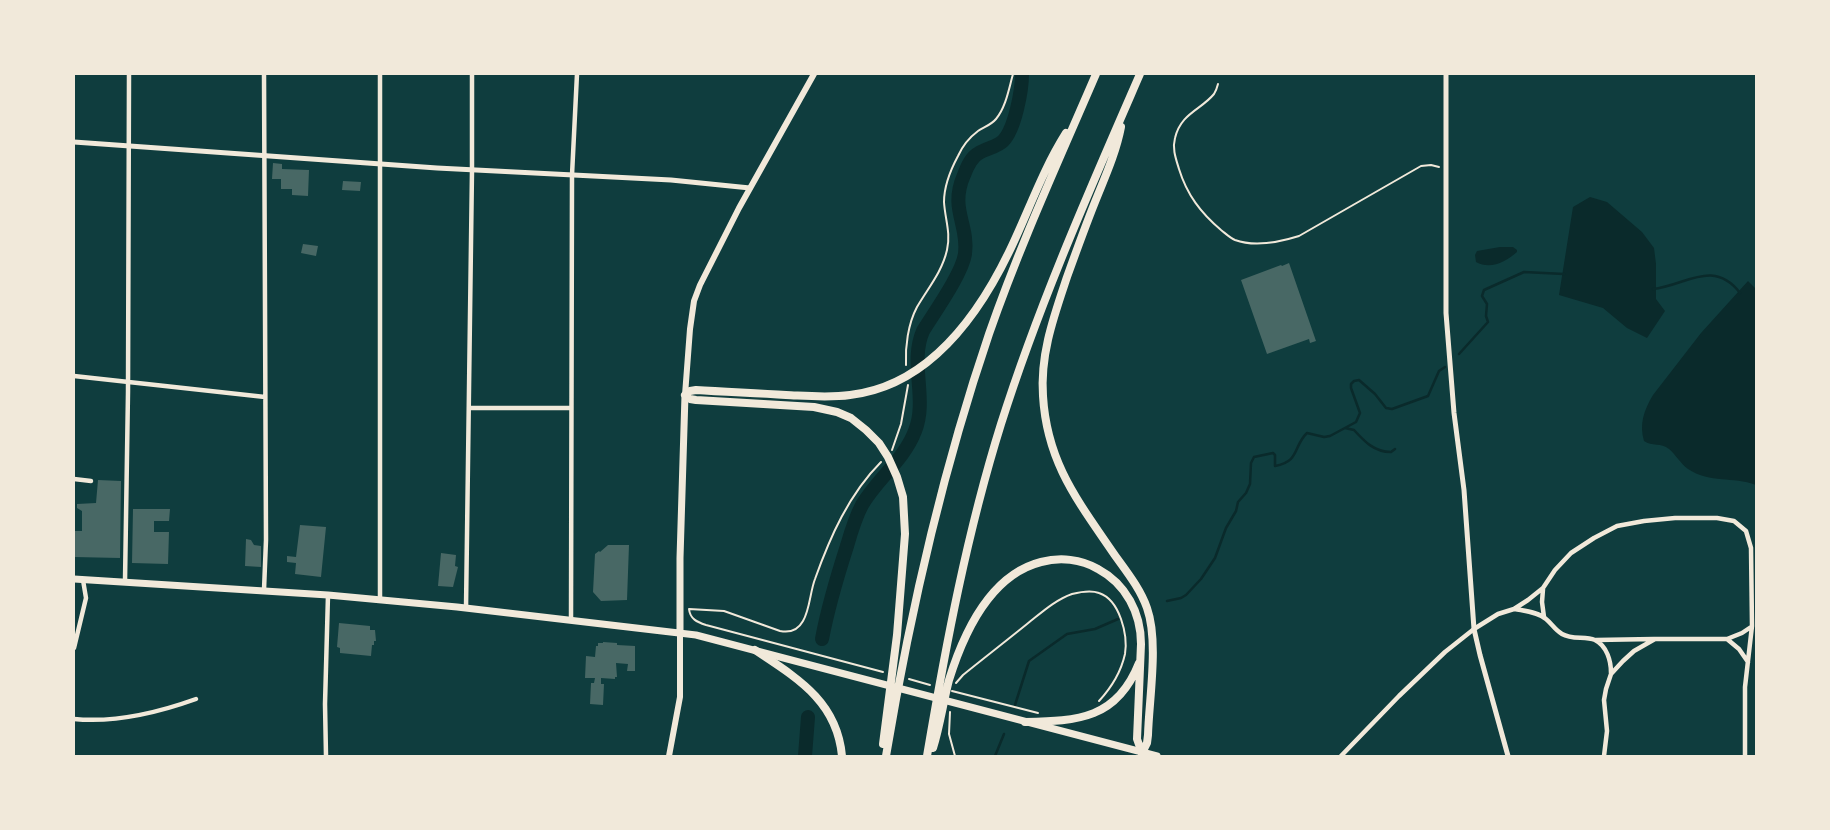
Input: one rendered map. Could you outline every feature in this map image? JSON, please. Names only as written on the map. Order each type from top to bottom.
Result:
[{"type":"highway","points":[[884,757],[919,583],[959,427],[1009,279],[1096,74]]},
{"type":"highway","points":[[929,757],[956,602],[972,528],[992,456],[1047,294],[1139,77]]},
{"type":"highway","points":[[1123,113],[1113,158],[1053,319],[1044,360],[1042,389],[1048,434],[1062,474],[1074,496],[1137,587],[1149,614],[1152,643],[1148,736],[1142,755]]},
{"type":"highway","points":[[884,757],[885,724],[905,548],[904,505],[897,477],[884,450],[856,421],[830,410],[696,400],[685,395],[696,390],[841,396],[871,391],[903,378],[929,361],[961,328],[989,289],[1015,240],[1054,153],[1078,116]]},
{"type":"highway","points":[[929,757],[950,680],[967,634],[979,612],[997,590],[1024,568],[1045,561],[1070,559],[1105,573],[1121,587],[1132,603],[1140,629],[1137,733],[1142,755]]},
{"type":"highway","points":[[755,650],[800,681],[816,696],[836,729],[842,757]]},
{"type":"highway","points":[[1026,722],[1073,720],[1101,710],[1115,700],[1127,686],[1135,672],[1141,650]]},
{"type":"main road","points":[[669,757],[680,697],[680,558],[685,395],[690,329],[697,291],[750,188],[814,74]]},
{"type":"main road","points":[[74,579],[328,595],[466,608],[711,638],[1157,757]]},
{"type":"street","points":[[125,581],[129,74]]},
{"type":"street","points":[[264,74],[264,590]]},
{"type":"street","points":[[380,74],[380,600]]},
{"type":"street","points":[[466,608],[472,74]]},
{"type":"street","points":[[571,621],[572,175],[577,74]]},
{"type":"street","points":[[1447,74],[1446,313],[1454,413],[1464,490],[1474,629],[1508,757]]},
{"type":"street","points":[[74,142],[264,157],[665,180],[750,188]]},
{"type":"street","points":[[74,376],[265,397]]},
{"type":"street","points":[[469,408],[571,408]]},
{"type":"street","points":[[74,479],[91,481]]},
{"type":"street","points":[[1341,757],[1401,694],[1446,652],[1474,629],[1499,614],[1514,609],[1543,588],[1571,553],[1617,526],[1675,518],[1717,518],[1734,521],[1746,531],[1751,548],[1752,626],[1745,687],[1745,757]]},
{"type":"street","points":[[74,648],[86,598],[83,579]]},
{"type":"street","points":[[1543,588],[1544,617]]},
{"type":"street","points":[[326,757],[328,595]]},
{"type":"street","points":[[1514,609],[1544,617],[1566,636],[1595,640],[1727,639],[1752,626]]},
{"type":"street","points":[[1611,674],[1634,651],[1655,639]]},
{"type":"street","points":[[1727,639],[1739,649],[1748,662]]},
{"type":"street","points":[[1595,640],[1605,649],[1611,664],[1604,700],[1607,731],[1604,757]]},
{"type":"street","points":[[74,719],[113,720],[178,706],[196,699]]},
{"type":"path","points":[[1219,84],[1214,94],[1187,117],[1177,131],[1174,152],[1185,187],[1198,209],[1235,240],[1273,242],[1299,236],[1421,166],[1446,168]]},
{"type":"path","points":[[952,699],[956,684],[963,675],[1056,602],[1077,593],[1092,592],[1103,595],[1115,607],[1126,647],[1115,681],[1095,705]]},
{"type":"path","points":[[689,609],[693,619],[706,625],[887,673]]},
{"type":"path","points":[[900,677],[939,687]]},
{"type":"path","points":[[952,691],[1047,715]]},
{"type":"path","points":[[950,711],[949,734],[955,757]]},
{"type":"water","points":[[1590,197],[1607,202],[1642,232],[1654,248],[1656,299],[1665,311],[1647,338],[1627,328],[1603,308],[1559,295],[1573,207]]},
{"type":"water","points":[[1513,247],[1517,252],[1498,264],[1476,262],[1477,251]]},
{"type":"water","points":[[1748,281],[1756,289],[1756,485],[1697,474],[1685,467],[1666,447],[1644,441],[1642,429],[1645,412],[1653,395],[1701,333]]},
{"type":"building","points":[[273,163],[282,164],[282,169],[309,170],[308,196],[292,195],[292,189],[281,189],[281,179],[272,179]]},
{"type":"building","points":[[343,181],[361,182],[360,191],[342,190]]},
{"type":"building","points":[[303,244],[318,246],[316,256],[301,253]]},
{"type":"building","points":[[1289,263],[1316,341],[1310,343],[1309,339],[1267,354],[1241,280]]},
{"type":"building","points":[[98,480],[121,481],[120,558],[74,557],[74,531],[82,531],[82,511],[77,508],[77,504],[96,503]]},
{"type":"building","points":[[133,509],[170,509],[169,521],[154,521],[154,532],[169,532],[168,564],[132,563]]},
{"type":"building","points":[[300,525],[326,527],[321,577],[295,574],[296,563],[287,562],[287,556],[296,557]]},
{"type":"building","points":[[246,539],[261,546],[261,567],[245,566]]},
{"type":"building","points":[[608,545],[629,545],[627,600],[601,601],[593,592],[595,554]]},
{"type":"building","points":[[441,553],[456,555],[455,566],[458,567],[453,587],[438,586]]},
{"type":"building","points":[[339,623],[370,626],[370,630],[375,630],[376,641],[372,645],[371,656],[340,653],[340,648],[337,647]]},
{"type":"building","points":[[603,642],[635,646],[635,671],[627,671],[628,664],[616,663],[615,679],[601,678],[601,684],[604,684],[603,705],[590,704],[591,683],[594,683],[595,678],[585,678],[586,656],[595,657],[596,646]]},
{"type":"waterway","points":[[822,639],[833,592],[857,515],[868,496],[904,451],[919,419],[919,343],[923,331],[959,272],[965,254],[958,197],[964,175],[974,157],[1001,143],[1007,135],[1017,109],[1022,74]]},
{"type":"waterway","points":[[1459,354],[1488,322],[1487,304],[1482,296],[1484,290],[1524,272],[1564,274]]},
{"type":"waterway","points":[[1653,289],[1709,276],[1720,277],[1740,293]]},
{"type":"waterway","points":[[1167,601],[1186,595],[1215,558],[1238,502],[1250,484],[1254,457],[1273,453],[1275,466],[1283,464],[1289,461],[1307,433],[1330,436],[1356,422],[1360,413],[1351,388],[1354,381],[1359,380],[1386,408],[1392,409],[1428,396],[1439,371],[1445,367]]},
{"type":"waterway","points":[[1345,428],[1354,430],[1374,448],[1391,452],[1395,449]]},
{"type":"waterway","points":[[1015,705],[1029,661],[1067,634],[1095,629],[1118,619]]},
{"type":"waterway","points":[[805,756],[808,717]]},
{"type":"waterway","points":[[995,756],[1004,734]]}]
